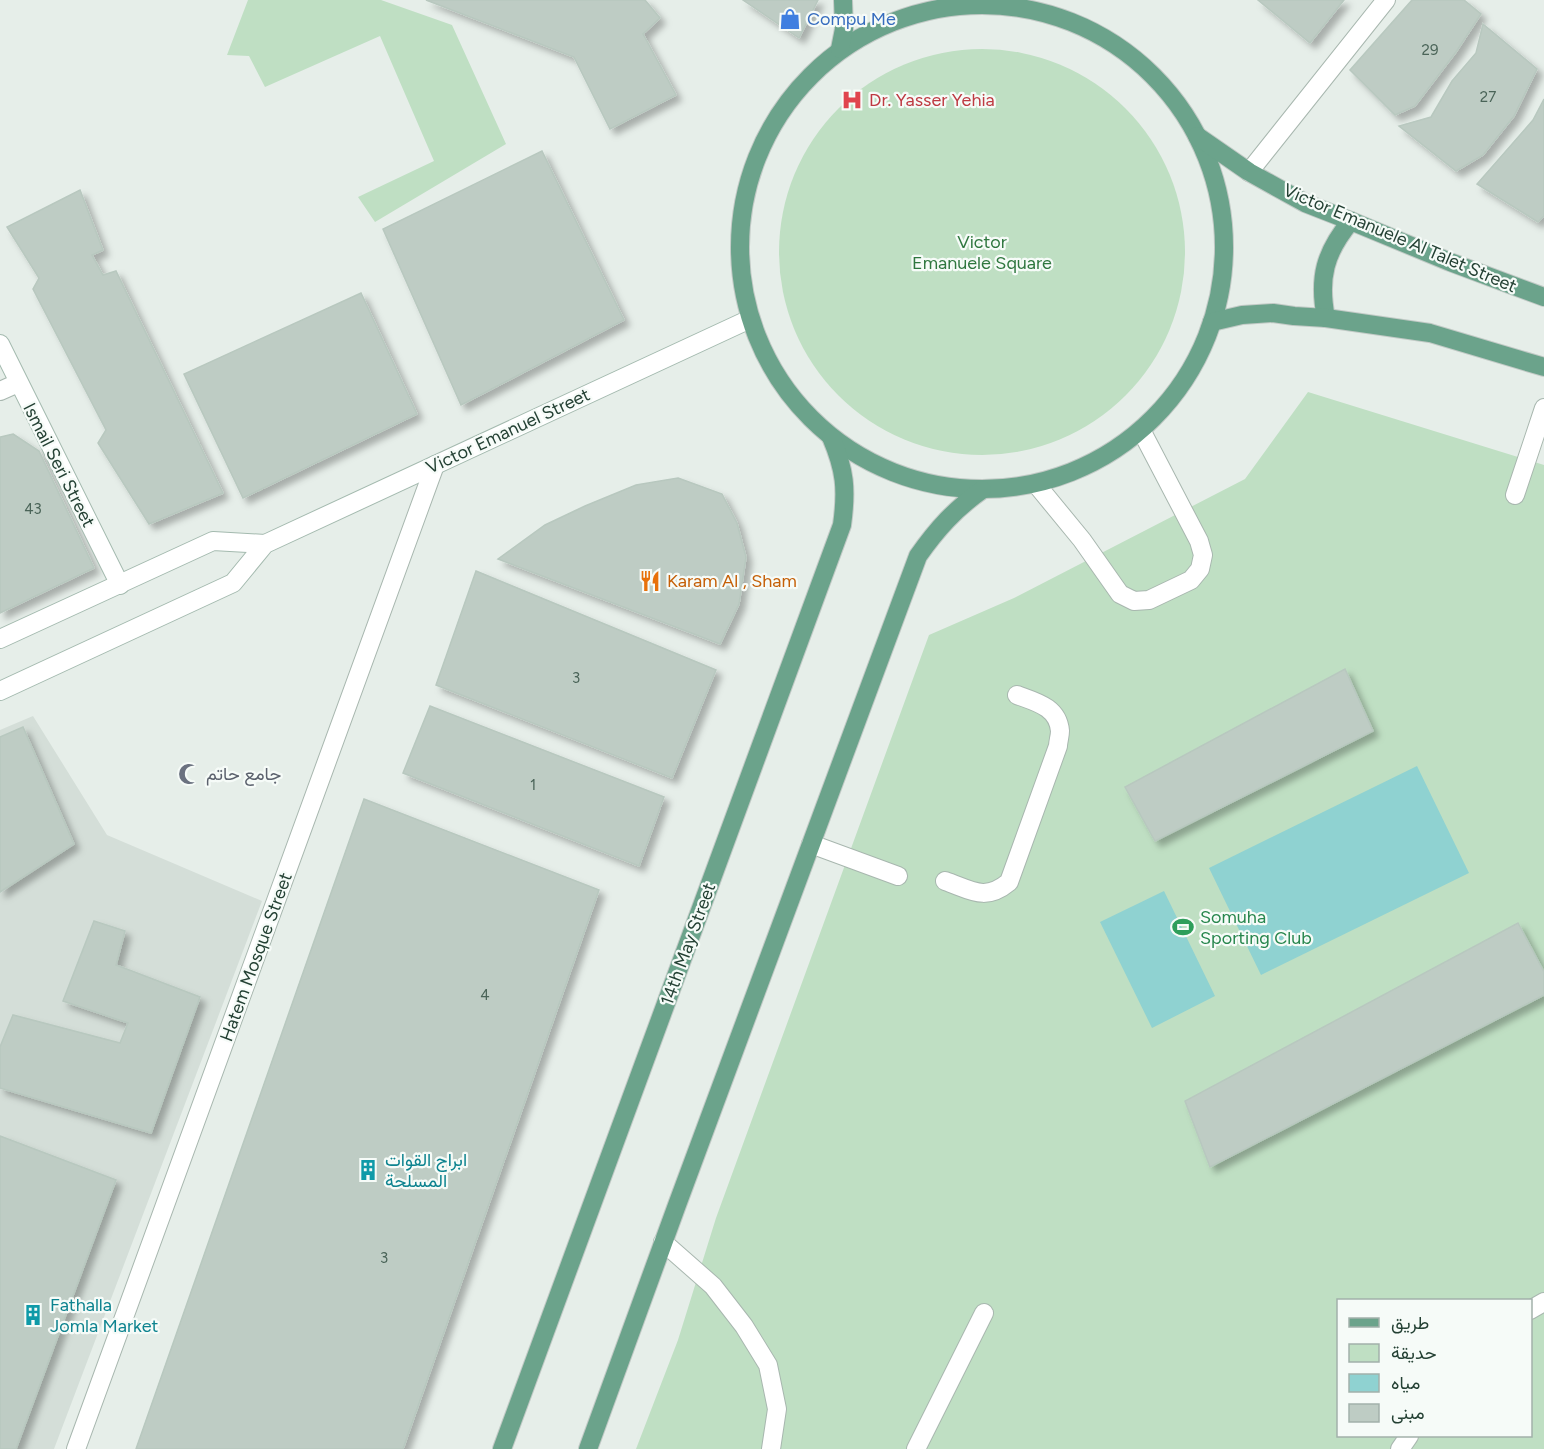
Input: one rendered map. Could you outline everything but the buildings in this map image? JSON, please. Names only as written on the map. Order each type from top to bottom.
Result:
[{"type":"main road","points":[[840,49],[844,29],[843,0]]},
{"type":"main road","points":[[989,3],[1025,4],[1064,18],[1105,37],[1142,64],[1173,98],[1197,136],[1210,168],[1221,208],[1224,249],[1220,290],[1212,322],[1184,380],[1141,430],[1086,466],[1036,484],[982,490],[945,486],[915,480],[869,462],[831,437],[796,403],[770,364],[750,319],[742,283],[740,245],[742,208],[752,172],[772,125],[802,84],[840,49],[874,29],[948,6],[989,3]]},
{"type":"main road","name":"Victor Emanuele Al Talet Street","points":[[1197,136],[1250,172],[1305,203],[1449,262],[1544,297]]},
{"type":"main road","points":[[1326,318],[1322,301],[1325,266],[1335,242],[1351,221]]},
{"type":"main road","points":[[1212,322],[1242,315],[1273,313],[1326,318],[1430,333],[1544,368]]},
{"type":"main road","name":"14th May Street","points":[[502,1449],[842,525],[845,502],[844,480],[840,458],[831,437]]},
{"type":"main road","points":[[588,1449],[918,556],[945,520],[982,490]]},
{"type":"street","points":[[1250,172],[1386,0]]},
{"type":"street","name":"Victor Emanuel Street","points":[[0,691],[233,583],[265,544],[750,319]]},
{"type":"street","name":"Ismail Seri Street","points":[[0,344],[120,585]]},
{"type":"street","points":[[0,391],[18,383]]},
{"type":"street","points":[[1515,495],[1544,408]]},
{"type":"street","points":[[1036,484],[1082,540],[1120,594],[1134,601],[1149,600],[1191,580],[1200,569],[1203,555],[1199,541],[1141,430]]},
{"type":"street","name":"Hatem Mosque Street","points":[[76,1449],[435,465]]},
{"type":"street","name":"Victor Emanuel Street","points":[[0,639],[213,541],[265,544]]},
{"type":"street","points":[[945,881],[988,894],[1000,890],[1009,882],[1058,746],[1060,731],[1056,717],[1046,706],[1017,695]]},
{"type":"street","points":[[811,844],[897,876]]},
{"type":"street","points":[[663,1242],[713,1286],[744,1326],[768,1365],[777,1409],[771,1449]]},
{"type":"street","points":[[916,1449],[984,1313]]},
{"type":"shaded area","points":[[33,716],[107,835],[262,901],[54,1449],[0,1449],[0,730]]},
{"type":"green space","points":[[248,0],[381,0],[452,25],[506,144],[375,222],[358,197],[434,161],[380,36],[265,87],[249,56],[227,55]]},
{"type":"green space","name":"Victor Emanuele Square","points":[[982,49],[1022,53],[1060,64],[1095,83],[1126,108],[1151,139],[1170,174],[1181,212],[1185,252],[1181,292],[1170,330],[1151,365],[1126,396],[1095,421],[1060,440],[1022,451],[982,455],[942,451],[904,440],[869,421],[838,396],[813,365],[794,330],[783,292],[779,252],[783,212],[794,174],[813,139],[838,108],[869,83],[904,64],[942,53]]},
{"type":"green space","name":"Somuha Sporting Club","points":[[1308,392],[1544,465],[1544,1449],[636,1449],[678,1340],[716,1218],[929,635],[1014,598],[1245,479]]},
{"type":"water","points":[[1417,766],[1469,873],[1261,975],[1209,868]]},
{"type":"water","points":[[1164,891],[1215,996],[1152,1028],[1100,922]]},
{"type":"place","name":"Compu Me","points":[[790,19]]},
{"type":"place","name":"Dr. Yasser Yehia","points":[[852,100]]},
{"type":"place","name":"Karam Al , Sham","points":[[650,581]]},
{"type":"place","name":"جامع حاتم","points":[[189,774]]},
{"type":"place","name":"Somuha Sporting Club","points":[[1183,927]]},
{"type":"place","name":"ابراج القوات المسلحة","points":[[368,1170]]},
{"type":"place","name":"Fathalla Jomla Market","points":[[33,1315]]}]
